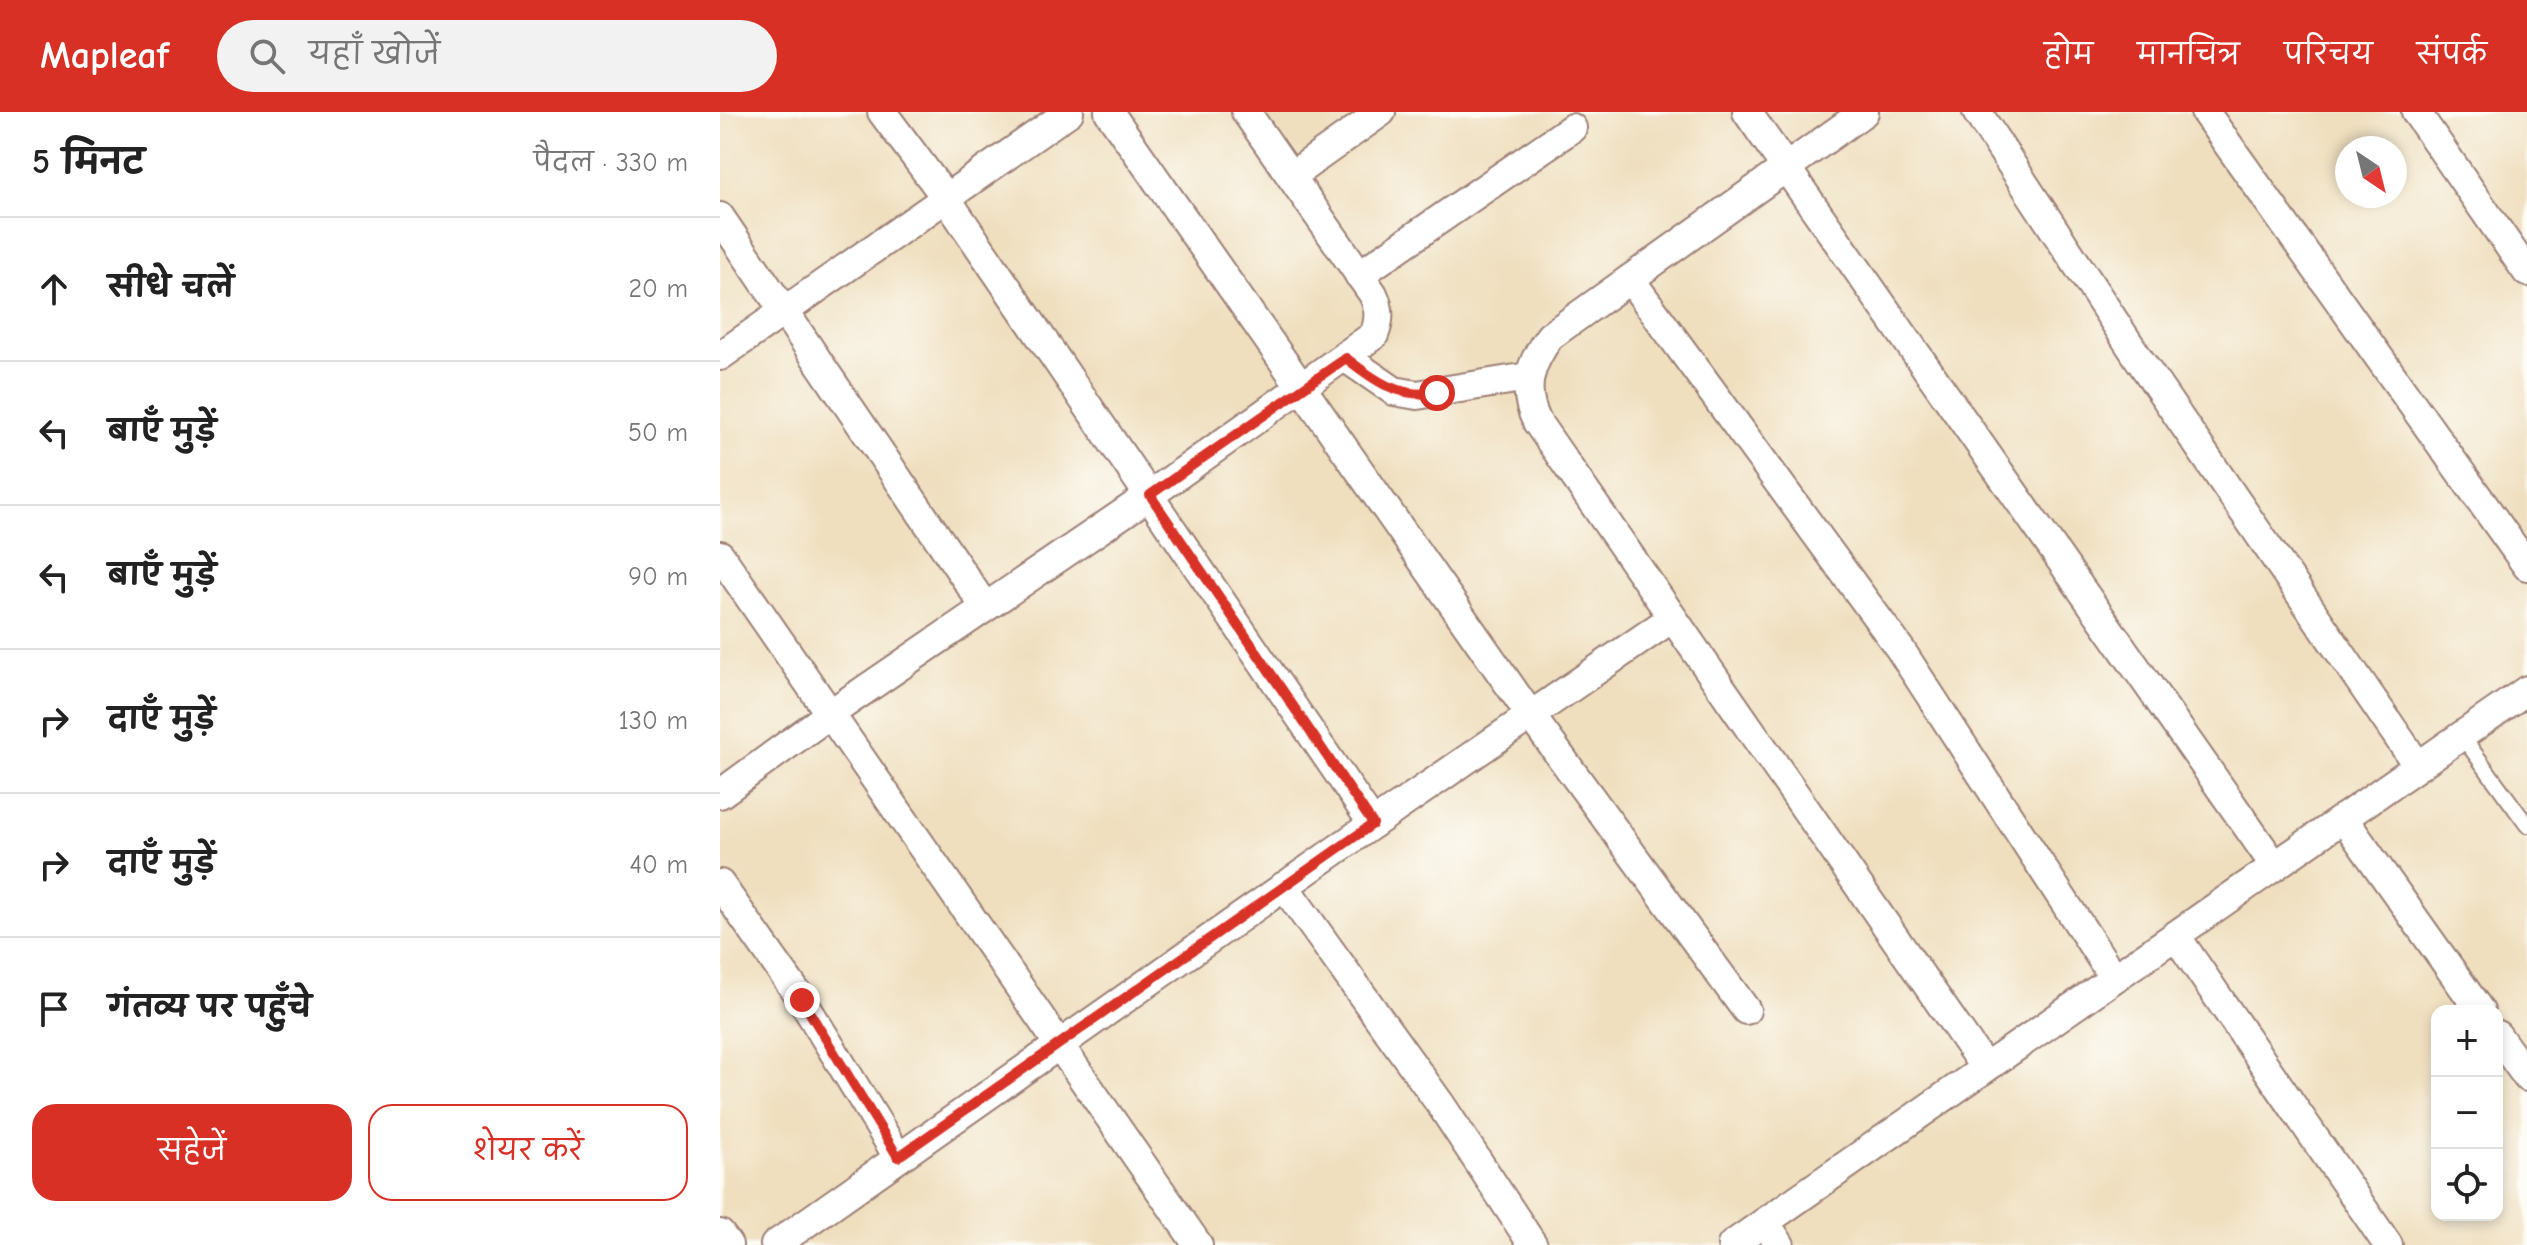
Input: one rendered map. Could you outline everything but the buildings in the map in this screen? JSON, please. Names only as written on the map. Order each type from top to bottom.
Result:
[{"type":"street","points":[[882,112],[946,198],[1373,824]]},
{"type":"street","points":[[720,356],[1069,112]]},
{"type":"street","points":[[1109,112],[1531,716],[1746,1010]]},
{"type":"street","points":[[720,794],[831,713],[1346,358],[1374,335],[1379,323],[1379,307],[1246,112]]},
{"type":"street","points":[[1291,176],[1381,112]]},
{"type":"street","points":[[1747,112],[2275,866]]},
{"type":"street","points":[[1864,112],[1550,336],[1535,357],[1528,377],[1527,401],[1537,422],[1985,1068]]},
{"type":"street","points":[[1977,112],[2139,359],[2418,766]]},
{"type":"street","points":[[2205,112],[2527,566]]},
{"type":"street","points":[[2416,112],[2527,272]]},
{"type":"street","points":[[1359,275],[1572,128]]},
{"type":"street","points":[[720,217],[985,607]]},
{"type":"street","points":[[1630,279],[1900,649],[2114,978]]},
{"type":"street","points":[[1346,358],[1394,391],[1417,395],[1528,377]]},
{"type":"street","points":[[720,555],[1198,1245]]},
{"type":"street","points":[[775,1245],[1284,886],[1672,618]]},
{"type":"street","points":[[1732,1245],[1772,1234],[1985,1068],[2527,690]]},
{"type":"street","points":[[2343,818],[2476,1005]]},
{"type":"street","points":[[720,884],[802,1000],[898,1157]]},
{"type":"street","points":[[1284,886],[1441,1105],[1533,1245]]},
{"type":"street","points":[[2176,936],[2388,1245]]},
{"type":"street","points":[[2503,1043],[2527,1077]]},
{"type":"street","points":[[720,1234],[728,1245]]},
{"type":"lane","points":[[2462,736],[2527,825]]},
{"type":"route","points":[[802,1000],[898,1157],[1373,824],[1150,495],[1346,358],[1394,391],[1417,395],[1437,393]]}]
